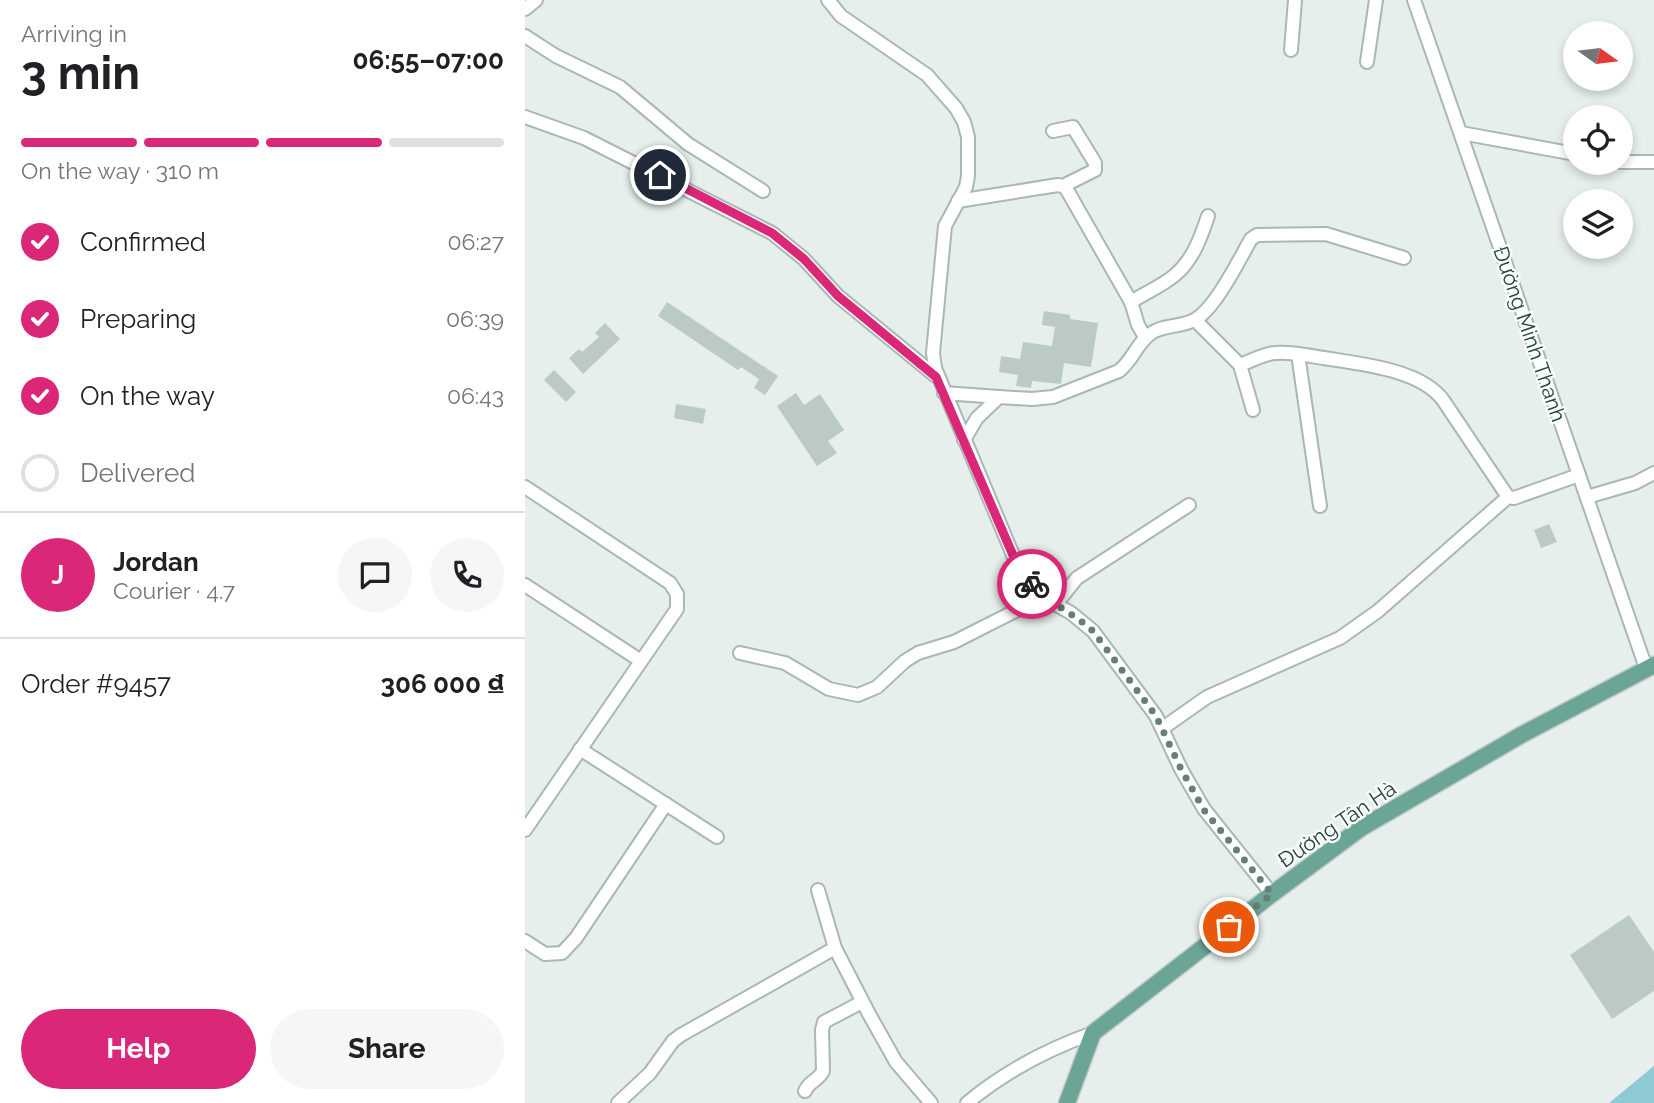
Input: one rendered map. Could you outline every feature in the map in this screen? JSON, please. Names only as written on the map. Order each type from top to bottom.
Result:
[{"type":"main road","name":"Đường Tân Hà","points":[[1093,1033],[1361,828],[1523,734],[1650,666]]},
{"type":"main road","points":[[1066,1103],[1093,1033]]},
{"type":"street","points":[[525,9],[536,0]]},
{"type":"street","points":[[828,0],[841,16],[927,75],[956,108],[968,137],[966,187],[945,226],[943,238],[933,353],[936,377],[1015,560],[1043,597],[1083,621],[1093,631],[1163,729],[1204,810],[1272,894]]},
{"type":"street","points":[[1291,50],[1295,0]]},
{"type":"street","points":[[1367,62],[1376,0]]},
{"type":"street","name":"Đường Minh Thanh","points":[[1415,0],[1579,475],[1650,666]]},
{"type":"street","points":[[525,36],[555,56],[620,87],[688,144],[763,191]]},
{"type":"street","points":[[525,117],[584,138],[772,233],[804,259],[838,296],[936,377]]},
{"type":"street","points":[[958,201],[1063,186],[1094,170],[1095,163],[1073,127],[1052,131]]},
{"type":"street","points":[[1461,133],[1563,152]]},
{"type":"street","points":[[1633,162],[1654,162]]},
{"type":"street","points":[[1063,186],[1131,302],[1145,337]]},
{"type":"street","points":[[1131,302],[1179,271],[1193,253],[1208,216]]},
{"type":"street","points":[[944,393],[1033,399],[1053,397],[1119,371],[1128,364],[1145,337],[1157,329],[1195,320],[1203,314],[1227,281],[1251,239],[1257,235],[1327,234],[1404,258]]},
{"type":"street","points":[[1195,320],[1240,365],[1254,410]]},
{"type":"street","points":[[1240,365],[1271,354],[1299,354],[1380,367],[1436,391],[1508,497],[1514,498],[1579,475]]},
{"type":"street","points":[[1299,354],[1320,506]]},
{"type":"street","points":[[964,440],[977,418],[999,397]]},
{"type":"street","points":[[1587,497],[1635,483],[1654,473]]},
{"type":"street","points":[[525,487],[670,583],[677,594],[677,609],[525,830]]},
{"type":"street","points":[[1163,729],[1207,697],[1340,638],[1378,611],[1508,497]]},
{"type":"street","points":[[1056,604],[1077,578],[1189,505]]},
{"type":"street","points":[[525,585],[641,661]]},
{"type":"street","points":[[740,653],[785,663],[815,683],[858,695],[877,687],[905,661],[918,653],[954,642],[1043,597]]},
{"type":"street","points":[[580,749],[717,836]]},
{"type":"street","points":[[525,940],[545,954],[562,953],[576,938],[666,804]]},
{"type":"street","points":[[818,890],[835,948],[862,1002],[895,1062],[930,1103]]},
{"type":"street","points":[[618,1103],[650,1073],[673,1041],[681,1035],[835,948]]},
{"type":"street","points":[[805,1091],[807,1085],[823,1071],[824,1022],[862,1002]]},
{"type":"street","points":[[967,1103],[1023,1065],[1065,1043],[1093,1033]]},
{"type":"water","points":[[1654,1066],[1654,1103],[1609,1103]]},
{"type":"building","points":[[667,302],[778,376],[765,395],[754,388],[759,379],[741,367],[738,370],[658,316]]},
{"type":"building","points":[[1044,311],[1070,315],[1070,319],[1098,323],[1091,367],[1064,363],[1061,384],[1032,381],[1031,388],[1016,386],[1018,375],[999,372],[1001,356],[1020,359],[1023,342],[1052,346],[1055,327],[1042,325]]},
{"type":"building","points":[[605,323],[620,339],[583,374],[569,358],[579,349],[582,352],[599,337],[595,333]]},
{"type":"building","points":[[554,370],[576,392],[566,402],[544,380]]},
{"type":"building","points":[[796,393],[804,405],[820,394],[844,430],[828,441],[837,453],[817,466],[777,406]]},
{"type":"building","points":[[676,404],[706,409],[703,424],[674,418]]},
{"type":"building","points":[[1549,524],[1557,542],[1541,548],[1534,530]]},
{"type":"building","points":[[1629,915],[1654,952],[1654,991],[1612,1019],[1570,955]]},
{"type":"way so far","points":[[1032,584],[1043,597],[1083,621],[1093,631],[1156,716],[1204,810],[1272,894],[1229,927]]},
{"type":"route","points":[[660,175],[756,223],[789,245],[838,296],[936,377],[1015,560],[1032,584]]}]
